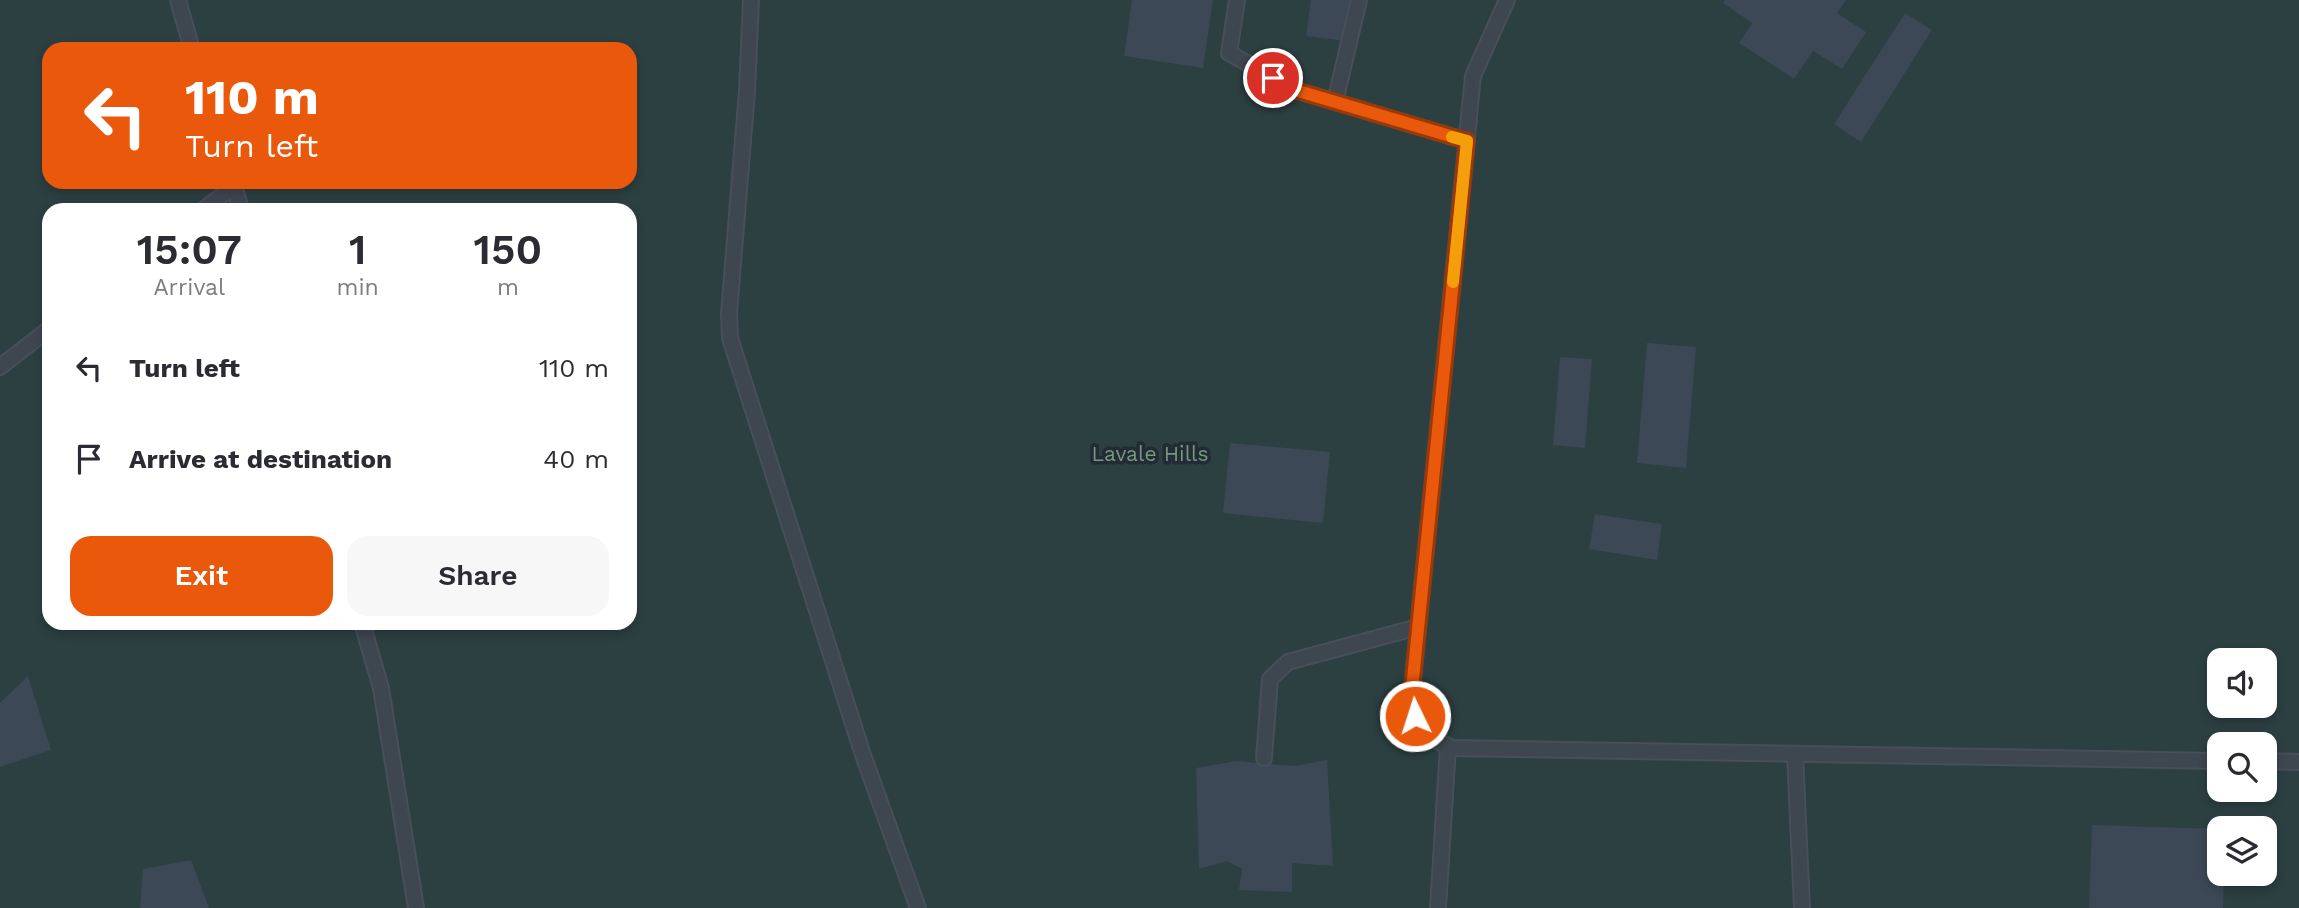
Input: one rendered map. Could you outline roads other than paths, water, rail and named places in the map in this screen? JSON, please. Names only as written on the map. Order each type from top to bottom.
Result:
[{"type":"lane","points":[[177,0],[190,42]]},
{"type":"lane","points":[[751,0],[747,91],[729,313],[730,338],[863,755],[918,908]]},
{"type":"lane","points":[[1237,0],[1229,53],[1295,90],[1467,141]]},
{"type":"lane","points":[[1335,102],[1359,0]]},
{"type":"lane","points":[[1507,0],[1473,76],[1411,699],[1419,733],[1452,748],[2207,761]]},
{"type":"lane","points":[[210,203],[227,189]]},
{"type":"lane","points":[[0,366],[42,334]]},
{"type":"lane","points":[[1264,758],[1270,679],[1288,662],[1418,627]]},
{"type":"lane","points":[[364,630],[381,688],[416,908]]},
{"type":"lane","points":[[1438,908],[1448,746]]},
{"type":"lane","points":[[1795,754],[1802,908]]},
{"type":"lane","points":[[2277,761],[2299,762]]},
{"type":"park label","name":"Lavale Hills","points":[[1150,454]]}]
